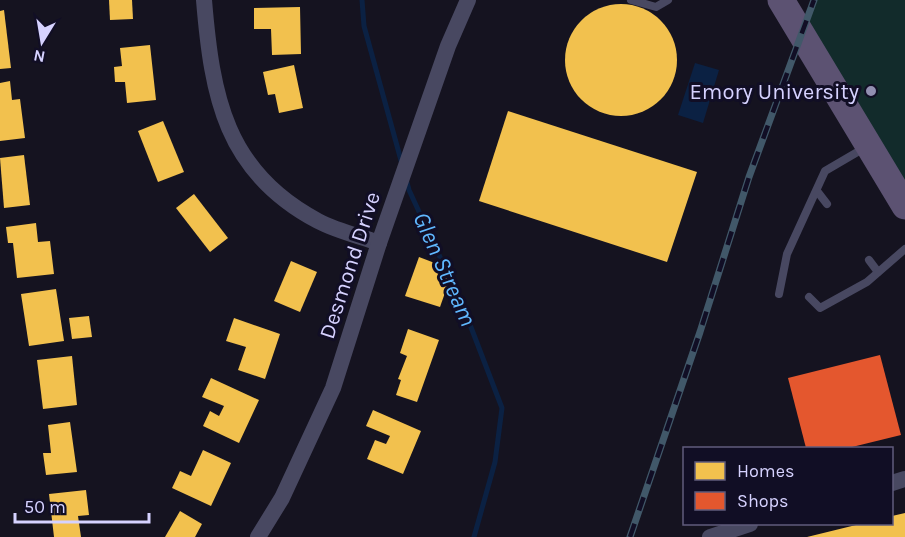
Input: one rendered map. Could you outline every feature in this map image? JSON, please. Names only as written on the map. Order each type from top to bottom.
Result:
[{"type":"main road","points":[[781,0],[905,206]]},
{"type":"street","points":[[204,0],[216,92],[229,132],[246,160],[272,190],[297,209],[332,227],[379,243]]},
{"type":"street","name":"Desmond Drive","points":[[258,537],[282,498],[333,388],[379,243],[448,46],[468,0]]},
{"type":"street","points":[[710,537],[747,525]]},
{"type":"lane","points":[[631,0],[656,7],[668,0]]},
{"type":"lane","points":[[779,294],[787,255],[825,171],[869,145]]},
{"type":"lane","points":[[817,191],[827,204]]},
{"type":"lane","points":[[809,297],[820,308],[867,282],[905,249]]},
{"type":"lane","points":[[869,260],[878,272]]},
{"type":"green space","name":"Emory University","points":[[812,0],[905,0],[905,203],[802,35]]},
{"type":"water","points":[[695,63],[719,70],[703,123],[678,115]]},
{"type":"building: Homes","points":[[109,0],[132,0],[133,19],[110,20]]},
{"type":"building: Homes","points":[[621,4],[643,8],[661,20],[673,38],[677,60],[673,82],[661,100],[643,112],[621,116],[599,112],[581,100],[569,82],[565,60],[569,38],[581,20],[599,8]]},
{"type":"building: Homes","points":[[300,7],[301,54],[272,55],[271,29],[254,29],[254,8]]},
{"type":"building: Homes","points":[[4,10],[11,68],[0,69],[0,11]]},
{"type":"building: Homes","points":[[150,45],[156,100],[127,103],[125,82],[115,82],[114,67],[122,66],[120,48]]},
{"type":"building: Homes","points":[[294,65],[303,108],[279,113],[275,94],[268,95],[263,72]]},
{"type":"building: Homes","points":[[10,81],[12,100],[20,99],[25,138],[0,141],[0,83]]},
{"type":"building: Homes","points":[[508,111],[697,172],[667,262],[479,201]]},
{"type":"building: Homes","points":[[163,121],[184,172],[158,182],[138,131]]},
{"type":"building: Homes","points":[[24,155],[30,205],[4,208],[0,158]]},
{"type":"building: Homes","points":[[194,194],[228,238],[210,252],[176,208]]},
{"type":"building: Homes","points":[[36,223],[38,242],[50,241],[54,274],[17,278],[13,243],[8,243],[6,227]]},
{"type":"building: Homes","points":[[419,257],[453,270],[440,307],[405,296]]},
{"type":"building: Homes","points":[[291,261],[317,272],[300,312],[274,301]]},
{"type":"building: Homes","points":[[56,289],[64,341],[29,346],[21,294]]},
{"type":"building: Homes","points":[[89,316],[92,337],[72,339],[69,318]]},
{"type":"building: Homes","points":[[234,318],[280,334],[265,379],[238,370],[246,347],[226,341]]},
{"type":"building: Homes","points":[[408,329],[439,340],[417,402],[396,395],[401,380],[398,379],[407,356],[400,353]]},
{"type":"building: Homes","points":[[72,356],[77,405],[43,409],[37,360]]},
{"type":"building: Homes","points":[[211,378],[259,400],[239,443],[203,426],[210,411],[219,416],[224,406],[202,397]]},
{"type":"building: Homes","points":[[373,410],[421,431],[403,474],[367,459],[375,440],[386,444],[390,436],[366,426]]},
{"type":"building: Homes","points":[[70,422],[77,472],[46,475],[43,453],[51,453],[48,425]]},
{"type":"building: Homes","points":[[203,450],[231,463],[211,506],[172,488],[180,471],[191,476]]},
{"type":"building: Homes","points":[[86,490],[89,515],[78,516],[81,537],[54,537],[49,494]]},
{"type":"building: Homes","points":[[180,511],[202,524],[195,537],[165,537]]},
{"type":"building: Homes","points":[[905,513],[905,537],[807,537],[856,525],[893,525],[893,516]]},
{"type":"building: Shops","points":[[880,355],[901,435],[852,447],[806,447],[788,378]]},
{"type":"waterway","name":"Glen Stream","points":[[362,0],[364,26],[402,164]]},
{"type":"waterway","name":"Glen Stream","points":[[406,179],[464,309],[502,408],[495,462],[474,537]]},
{"type":"railway","points":[[630,537],[700,332],[749,177],[814,0]]},
{"type":"place","name":"Emory University","points":[[871,91]]}]
